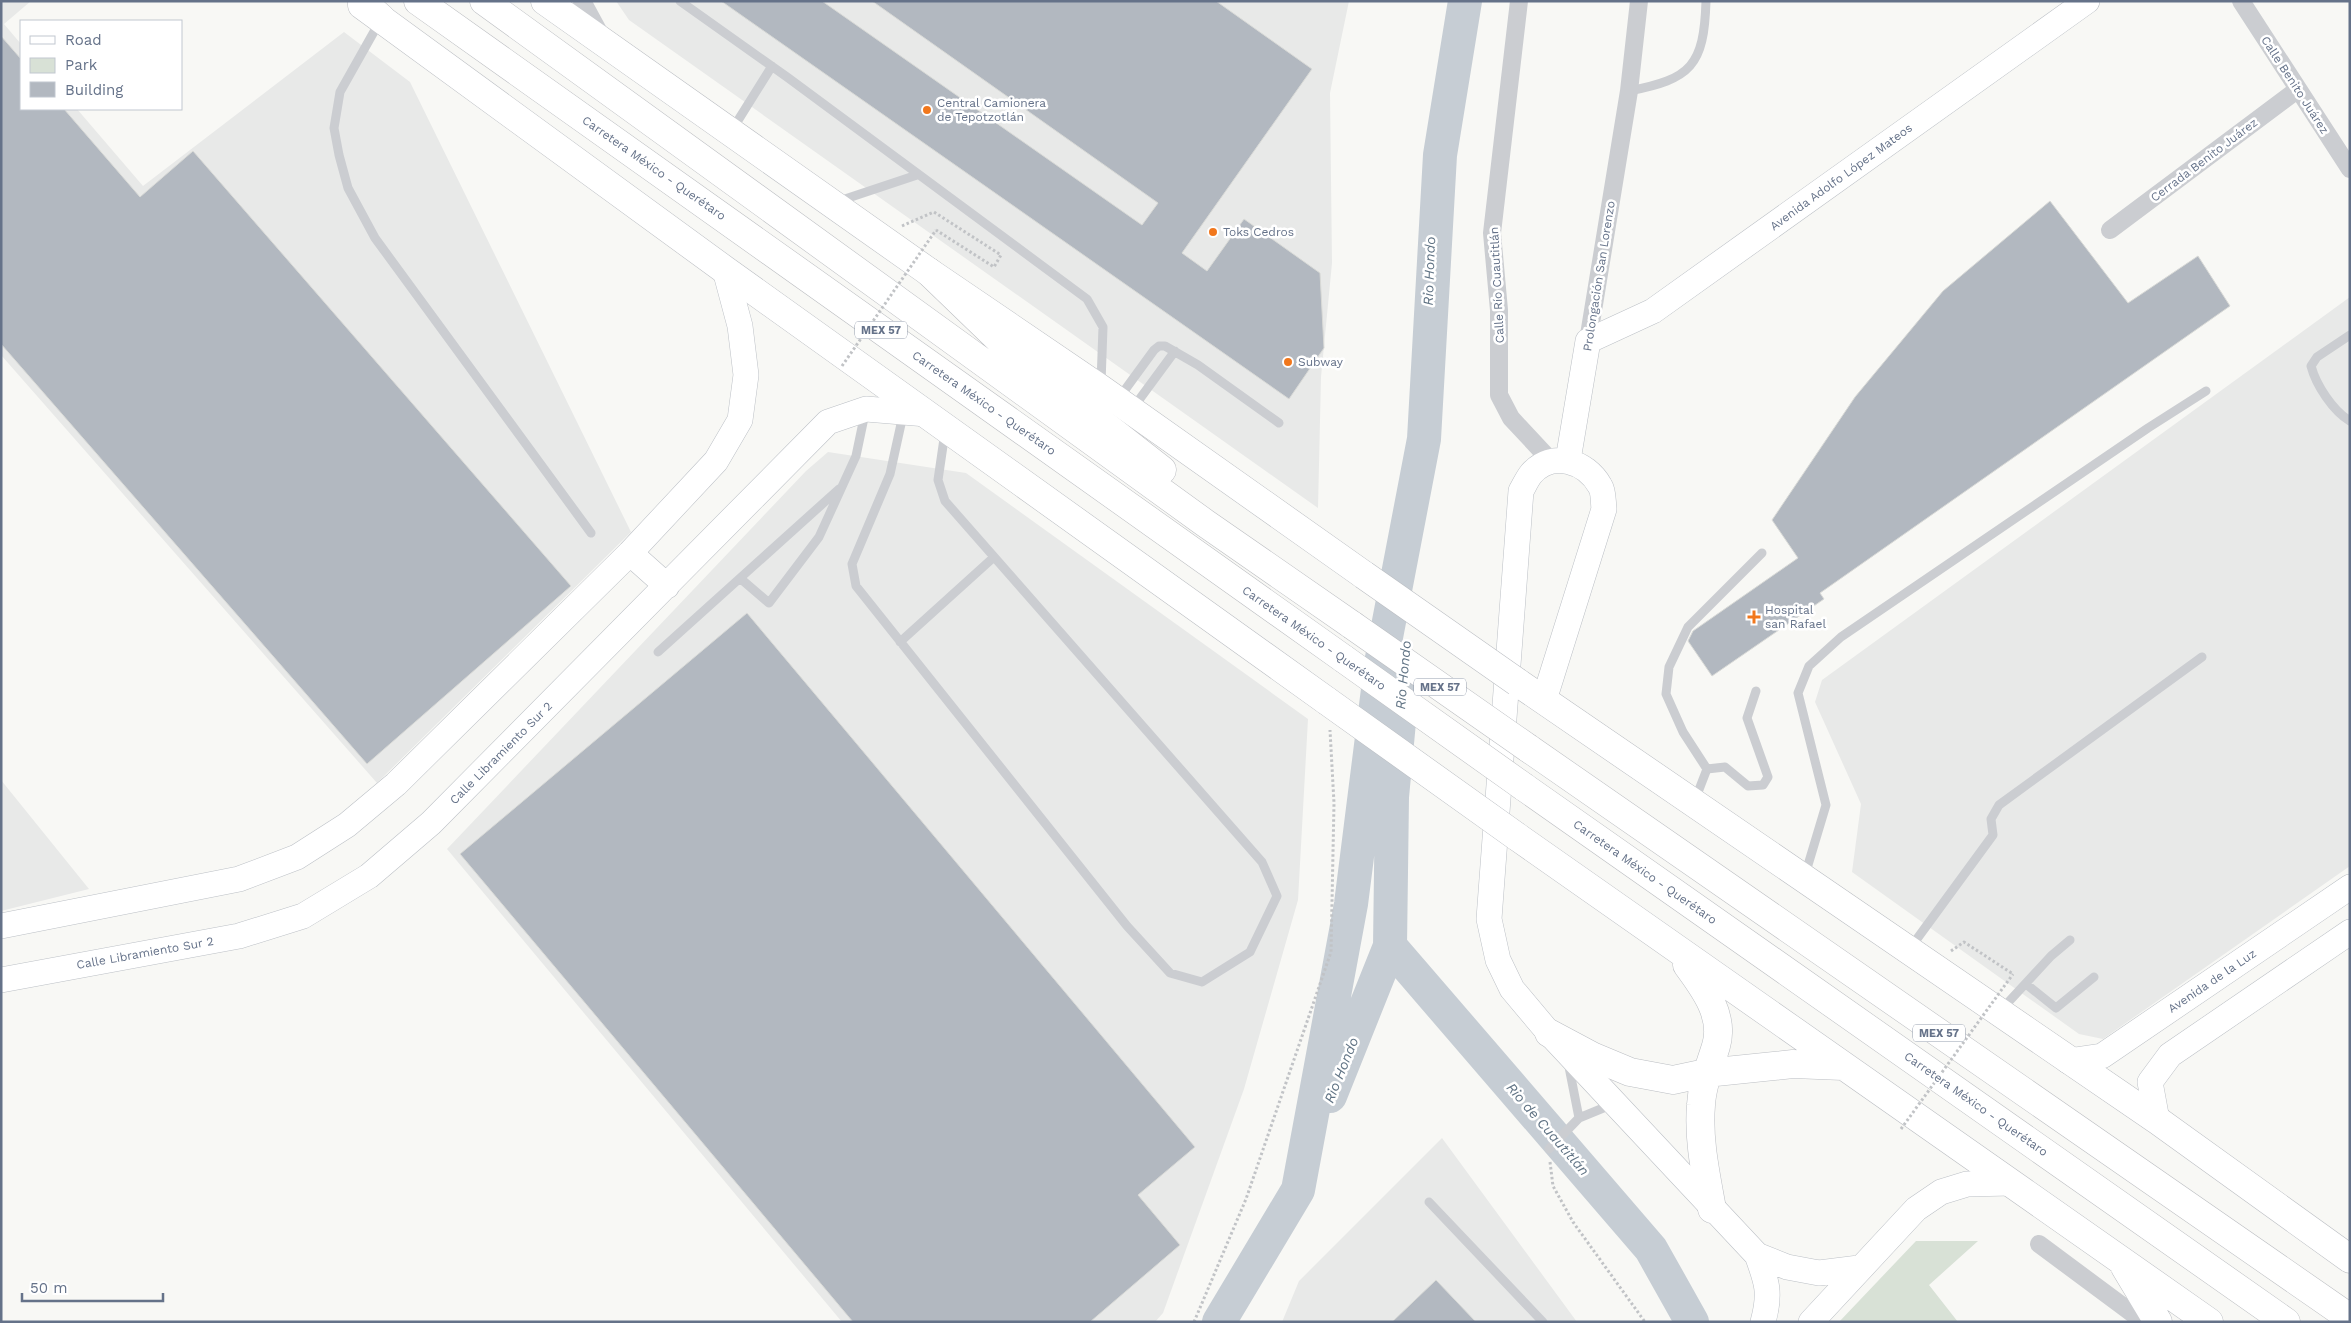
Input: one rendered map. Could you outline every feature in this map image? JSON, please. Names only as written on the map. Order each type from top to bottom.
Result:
[{"type":"main road","points":[[356,1],[372,10],[926,418],[1676,950],[2119,1257],[2209,1322]]},
{"type":"main road","name":"Carretera México - Querétaro","points":[[418,1],[1524,787],[2286,1322]]},
{"type":"main road","name":"MEX 57","points":[[484,1],[1205,523],[2350,1318]]},
{"type":"main road","points":[[545,1],[929,272],[1116,400],[1693,805],[2157,1120],[2350,1259]]},
{"type":"main road","name":"Avenida Adolfo López Mateos","points":[[1588,341],[1653,311],[2087,1]]},
{"type":"main road","points":[[1,926],[239,879],[297,858],[347,825],[396,784],[630,553],[716,461],[740,420],[746,375],[740,326],[725,270]]},
{"type":"main road","points":[[929,272],[1014,354],[1180,484],[1205,523]]},
{"type":"main road","name":"Prolongación San Lorenzo","points":[[1560,461],[1588,341]]},
{"type":"main road","name":"Calle Libramiento Sur 2","points":[[1,980],[239,936],[303,916],[369,876],[431,822],[828,422],[866,409],[926,418]]},
{"type":"main road","points":[[1544,700],[1604,509],[1601,488],[1589,472],[1560,461],[1532,473],[1521,492],[1489,919],[1498,960],[1512,989],[1558,1043],[1712,1209],[1758,1255],[1787,1267],[1820,1273],[1859,1268]]},
{"type":"main road","points":[[630,553],[667,586]]},
{"type":"main road","name":"Avenida de la Luz","points":[[2068,1061],[2102,1056],[2350,887]]},
{"type":"main road","points":[[2157,1120],[2150,1082],[2170,1055],[2350,932]]},
{"type":"main road","points":[[1676,950],[1706,991],[1717,1018],[1717,1044],[1706,1072],[1700,1105],[1701,1144],[1712,1209]]},
{"type":"main road","points":[[1558,1043],[1630,1072],[1673,1080],[1706,1072],[1793,1064],[1843,1066]]},
{"type":"main road","points":[[1811,1322],[1859,1268],[1916,1209],[1942,1192],[1967,1184],[2010,1183]]},
{"type":"main road","points":[[2255,1251],[2350,1302]]},
{"type":"main road","points":[[1758,1255],[1767,1280],[1769,1302],[1763,1322]]},
{"type":"main road","points":[[2119,1257],[2158,1322]]},
{"type":"street","points":[[582,1],[606,45]]},
{"type":"street","name":"Calle Río Cuautitlán","points":[[1519,1],[1492,233],[1499,310],[1499,395],[1511,418],[1560,461]]},
{"type":"street","name":"Prolongación San Lorenzo","points":[[1588,341],[1629,91],[1640,1]]},
{"type":"street","name":"Calle Benito Juárez","points":[[2241,1],[2297,90],[2348,162]]},
{"type":"street","name":"Cerrada Benito Juárez","points":[[2110,230],[2297,90]]},
{"type":"street","points":[[2039,1244],[2144,1322]]},
{"type":"lane","points":[[680,1],[772,66],[917,175],[1088,299],[1103,327],[1116,400]]},
{"type":"lane","points":[[1629,91],[1661,85],[1681,76],[1698,56],[1706,1]]},
{"type":"lane","points":[[372,10],[340,92],[334,128],[348,188],[375,238],[591,533]]},
{"type":"lane","points":[[731,133],[772,66]]},
{"type":"lane","points":[[831,203],[917,175]]},
{"type":"lane","points":[[2350,335],[2317,356],[2311,366],[2314,376],[2342,416],[2350,421]]},
{"type":"lane","points":[[1116,400],[1159,346],[1175,351],[1279,423]]},
{"type":"lane","points":[[1116,400],[1175,351]]},
{"type":"lane","points":[[1803,880],[1826,804],[1798,693],[1809,666],[1841,637],[2148,428],[2206,391]]},
{"type":"lane","points":[[741,579],[769,603],[819,537],[856,456],[866,409]]},
{"type":"lane","points":[[926,418],[938,480],[945,501],[1262,862],[1277,896],[1250,952],[1202,982],[1170,973],[1127,926],[856,586],[852,564],[890,474],[926,418]]},
{"type":"lane","points":[[658,652],[843,486]]},
{"type":"lane","points":[[1707,769],[1683,732],[1666,694],[1668,668],[1688,627],[1762,552]]},
{"type":"lane","points":[[900,642],[994,557]]},
{"type":"lane","points":[[1908,951],[1993,835],[1991,819],[1999,805],[2202,657]]},
{"type":"lane","points":[[1707,769],[1725,767],[1748,786],[1763,785],[1768,776],[1747,718],[1756,691]]},
{"type":"lane","points":[[1693,805],[1707,769]]},
{"type":"lane","points":[[1999,1013],[2051,956],[2070,940]]},
{"type":"lane","points":[[2026,984],[2056,1008],[2094,977]]},
{"type":"lane","points":[[1558,1043],[1578,1118]]},
{"type":"lane","points":[[1549,1149],[1578,1118],[1614,1103]]},
{"type":"lane","points":[[1430,1202],[1542,1322]]},
{"type":"path","points":[[842,366],[936,230],[994,267],[1001,255],[934,212],[878,236]]},
{"type":"path","points":[[1194,1322],[1246,1199],[1331,952],[1334,794],[1333,758],[1326,701]]},
{"type":"path","points":[[1901,1129],[2013,974],[1964,942]]},
{"type":"path","points":[[1549,1149],[1554,1186],[1569,1214],[1646,1322]]},
{"type":"shaded area","points":[[1,1],[31,1],[4,24],[20,43],[20,110],[78,110],[143,186],[344,32],[410,82],[631,532],[377,783],[1,355]]},
{"type":"shaded area","points":[[616,1],[1349,1],[1330,93],[1332,263],[1321,377],[1318,508],[629,20]]},
{"type":"shaded area","points":[[2350,297],[2350,866],[2103,1039],[2079,1034],[1852,872],[1861,804],[1815,702],[1822,680]]},
{"type":"shaded area","points":[[828,452],[966,473],[1308,719],[1298,900],[1244,1089],[1163,1313],[1155,1322],[842,1322],[447,849],[806,471]]},
{"type":"shaded area","points":[[1,780],[89,889],[1,911]]},
{"type":"shaded area","points":[[1442,1138],[1577,1322],[1282,1322],[1299,1281]]},
{"type":"green space","points":[[1916,1241],[1978,1241],[1929,1285],[1958,1322],[1839,1322]]},
{"type":"building","points":[[721,1],[822,1],[1142,225],[1158,203],[872,1],[1216,1],[1312,69],[1182,253],[1207,271],[1244,219],[1320,273],[1324,348],[1289,399]]},
{"type":"building","points":[[1,36],[20,58],[20,110],[65,110],[140,197],[193,151],[571,586],[367,764],[1,344]]},
{"type":"building","points":[[2050,201],[2128,303],[2198,256],[2230,306],[1820,593],[1824,599],[1712,676],[1688,641],[1693,631],[1798,558],[1772,520],[1855,397],[1943,291]]},
{"type":"building","points":[[747,613],[1195,1147],[1138,1195],[1180,1245],[1090,1322],[853,1322],[460,854]]},
{"type":"building","points":[[1436,1280],[1476,1322],[1392,1322]]},
{"type":"waterway","points":[[1219,1322],[1298,1190],[1351,904],[1382,658],[1424,439],[1440,155],[1465,1]]},
{"type":"waterway","name":"Rio Hondo","points":[[1330,1096],[1390,946],[1392,797],[1404,668]]},
{"type":"waterway","name":"Rio de Cuautitlán","points":[[1390,946],[1651,1249],[1692,1322]]},
{"type":"place","name":"Central Camionera de Tepotzotlán","points":[[927,110]]},
{"type":"place","name":"Toks Cedros","points":[[1213,232]]},
{"type":"place","name":"Subway","points":[[1288,362]]},
{"type":"place","name":"Hospital san Rafael","points":[[1754,617]]}]
